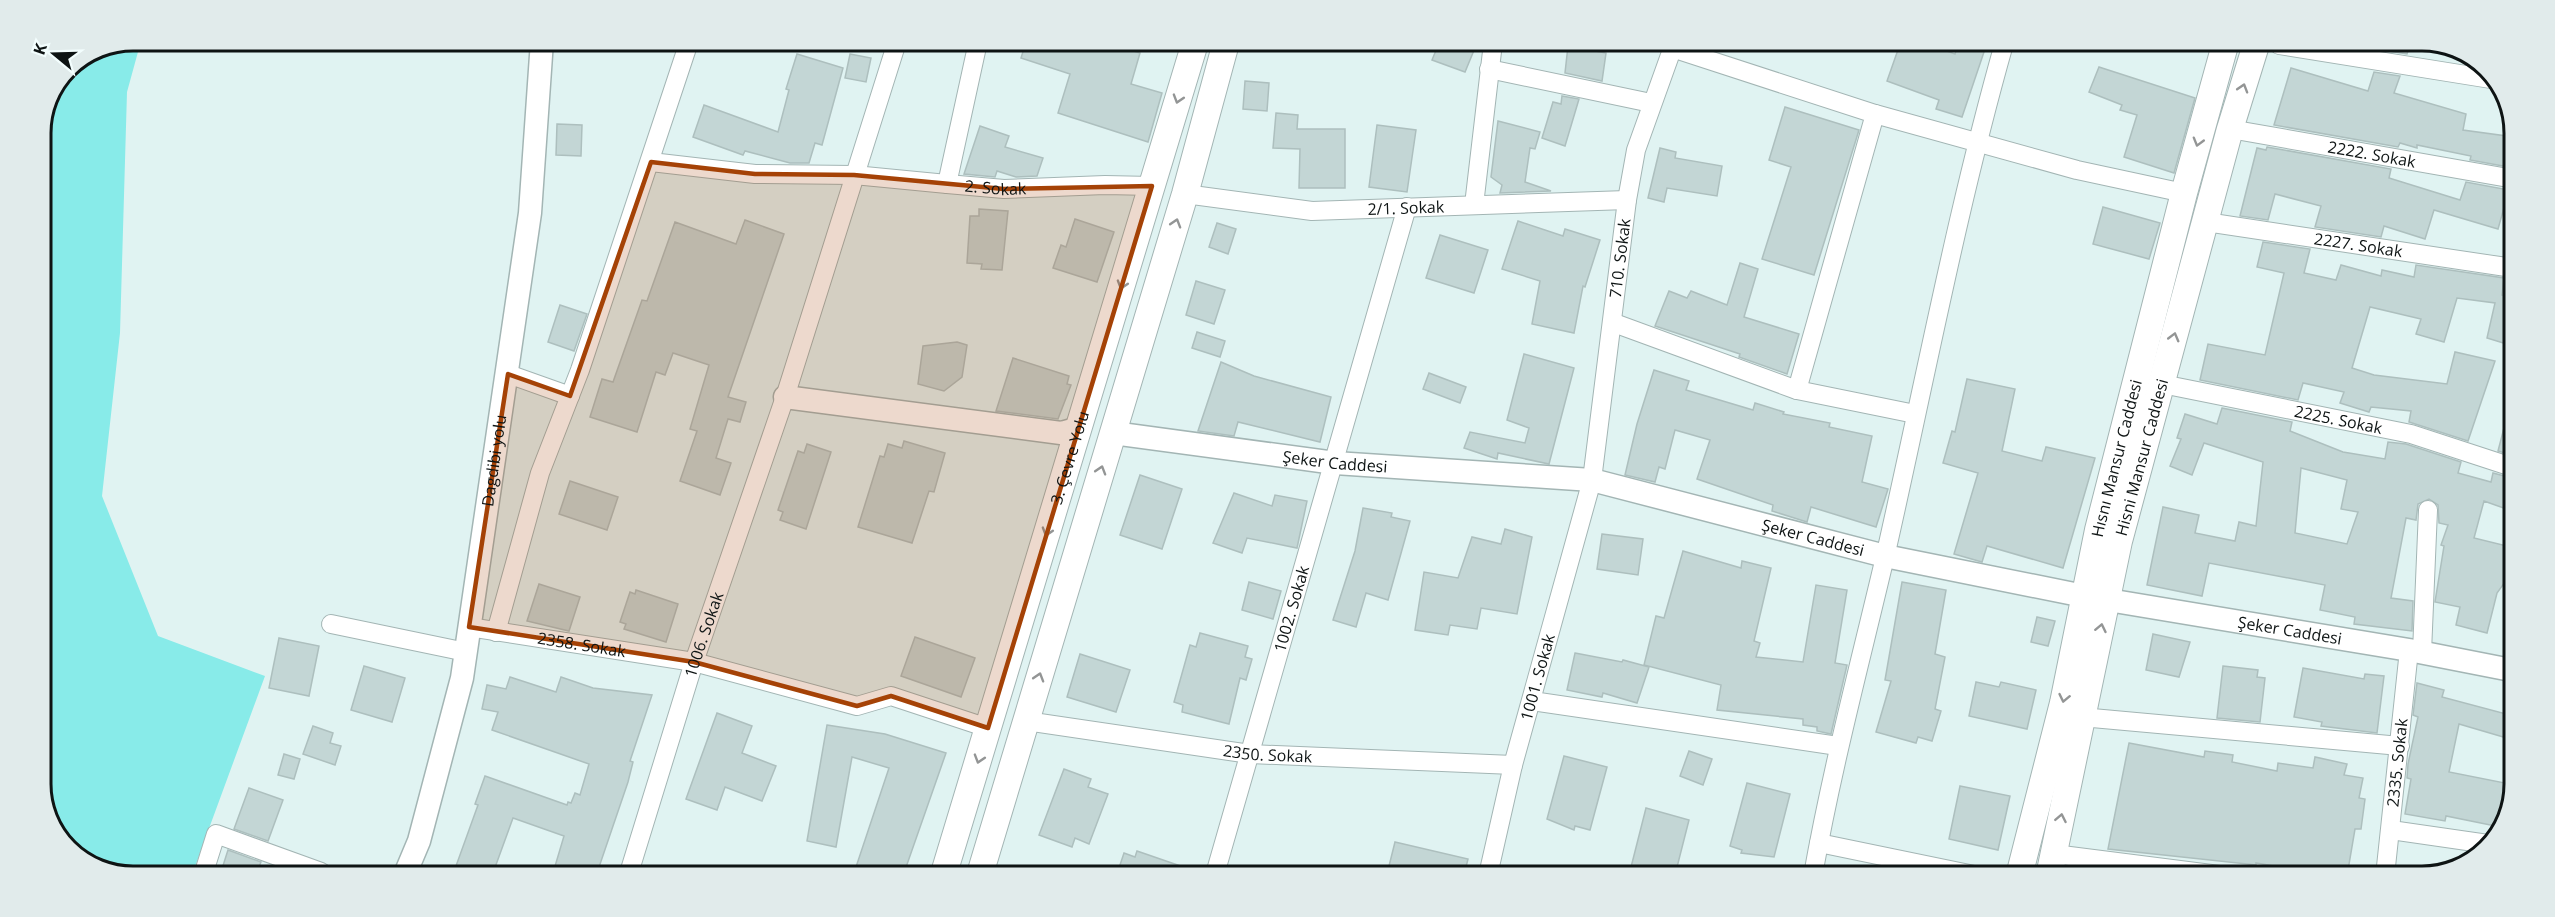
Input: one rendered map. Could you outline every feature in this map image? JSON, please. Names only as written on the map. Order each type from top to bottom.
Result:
[{"type":"main road","name":"3. Çevre Yolu","points":[[946,866],[1193,51]]},
{"type":"main road","name":"3. Çevre Yolu","points":[[982,866],[1185,194],[1224,51]]},
{"type":"main road","name":"Hısnı Mansur Caddesi","points":[[2022,866],[2063,703],[2096,598],[2098,530],[2184,193],[2223,51]]},
{"type":"main road","name":"Hisni Mansur Caddesi","points":[[2051,865],[2081,717],[2096,598],[2119,541],[2230,129],[2254,51]]},
{"type":"street","name":"Dagdibi yolu","points":[[408,866],[422,831],[462,678],[530,213],[541,51]]},
{"type":"street","points":[[496,632],[540,473],[570,396],[687,51]]},
{"type":"street","name":"1006. Sokak","points":[[631,866],[694,662],[785,397],[894,51]]},
{"type":"street","name":"2. Sokak","points":[[976,51],[947,184],[1004,189],[1105,185],[1152,186]]},
{"type":"street","points":[[1474,205],[1491,51]]},
{"type":"street","name":"710. Sokak","points":[[1592,480],[1614,323],[1627,200],[1636,150],[1671,51]]},
{"type":"street","points":[[1688,51],[1875,114],[2077,170],[2184,193]]},
{"type":"street","points":[[1815,866],[1839,746],[1885,556],[1977,141],[2002,51]]},
{"type":"street","points":[[2316,51],[2482,78]]},
{"type":"street","points":[[1489,69],[1651,103]]},
{"type":"street","points":[[1797,390],[1875,114]]},
{"type":"street","name":"2222. Sokak","points":[[2230,129],[2504,177]]},
{"type":"street","points":[[651,162],[755,174],[854,175],[947,184]]},
{"type":"street","name":"2/1. Sokak","points":[[1185,194],[1312,211],[1627,200]]},
{"type":"street","name":"1002. Sokak","points":[[1217,866],[1407,207]]},
{"type":"street","name":"2227. Sokak","points":[[2206,222],[2504,267]]},
{"type":"street","points":[[1614,323],[1797,390],[1915,414]]},
{"type":"street","points":[[508,374],[570,396]]},
{"type":"street","name":"2225. Sokak","points":[[2162,384],[2411,435],[2504,464]]},
{"type":"street","points":[[785,397],[1061,434],[1079,428]]},
{"type":"street","name":"Şeker Caddesi","points":[[1113,433],[1335,463],[1592,480],[1885,556],[2096,598],[2415,651],[2504,669]]},
{"type":"street","name":"1001. Sokak","points":[[1490,866],[1513,765],[1592,480]]},
{"type":"street","name":"2335. Sokak","points":[[2386,866],[2400,746],[2415,651],[2428,510]]},
{"type":"street","points":[[331,624],[466,652]]},
{"type":"street","name":"2358. Sokak","points":[[469,627],[694,662],[857,706],[891,696],[988,728]]},
{"type":"street","points":[[1532,701],[1839,746]]},
{"type":"street","points":[[2081,717],[2400,746]]},
{"type":"street","name":"2350. Sokak","points":[[1026,721],[1250,754],[1513,765]]},
{"type":"street","points":[[2391,830],[2479,843]]},
{"type":"street","points":[[206,866],[216,834],[304,866]]},
{"type":"street","points":[[1819,843],[1931,866]]},
{"type":"street","points":[[2051,865],[2067,866]]},
{"type":"highlighted area","points":[[651,162],[755,174],[854,175],[1004,189],[1152,186],[988,728],[891,696],[857,706],[694,662],[469,627],[508,374],[570,396]]},
{"type":"shaded area","points":[[132,51],[138,51],[127,92],[120,333],[102,496],[158,636],[265,676],[195,866],[132,866],[96,858],[75,842],[62,825],[57,816],[51,790],[51,132],[57,101],[68,84],[84,84],[84,68],[101,57]]},
{"type":"building","points":[[1023,51],[1133,51],[1140,53],[1131,84],[1162,93],[1148,142],[1058,113],[1070,74],[1021,58]]},
{"type":"building","points":[[1436,51],[1474,51],[1465,72],[1432,60]]},
{"type":"building","points":[[1567,51],[1606,53],[1602,81],[1565,73]]},
{"type":"building","points":[[1898,51],[1947,51],[1955,54],[1956,51],[1984,51],[1962,117],[1936,109],[1939,100],[1887,81]]},
{"type":"building","points":[[2388,51],[2408,51],[2407,54]]},
{"type":"building","points":[[797,54],[843,68],[822,145],[815,143],[809,163],[790,163],[745,151],[743,155],[693,137],[704,105],[778,132],[789,90],[786,89]]},
{"type":"building","points":[[850,54],[871,58],[866,82],[845,78]]},
{"type":"building","points":[[2099,67],[2195,98],[2174,173],[2124,157],[2137,115],[2120,110],[2122,105],[2089,92]]},
{"type":"building","points":[[2291,68],[2368,91],[2374,72],[2400,76],[2394,93],[2466,114],[2463,130],[2504,136],[2504,166],[2470,160],[2471,156],[2417,145],[2417,148],[2400,143],[2398,147],[2274,125]]},
{"type":"building","points":[[1245,81],[1269,83],[1267,111],[1243,109]]},
{"type":"building","points":[[1562,96],[1579,99],[1565,146],[1542,138],[1553,102],[1561,104]]},
{"type":"building","points":[[1785,107],[1859,130],[1814,275],[1762,259],[1791,167],[1769,160]]},
{"type":"building","points":[[1276,113],[1298,115],[1297,129],[1345,129],[1345,188],[1299,188],[1300,149],[1273,148]]},
{"type":"building","points":[[1498,121],[1540,132],[1535,149],[1530,148],[1525,182],[1551,191],[1500,193],[1502,185],[1491,177]]},
{"type":"building","points":[[557,124],[582,125],[581,156],[556,155]]},
{"type":"building","points":[[1377,125],[1416,130],[1407,192],[1369,187]]},
{"type":"building","points":[[980,126],[1009,136],[1005,147],[1043,158],[1037,176],[1016,177],[997,171],[995,177],[964,174]]},
{"type":"building","points":[[2267,147],[2391,169],[2389,178],[2460,200],[2466,182],[2504,189],[2504,208],[2498,229],[2434,210],[2425,239],[2384,226],[2381,237],[2315,227],[2321,206],[2275,194],[2268,220],[2240,216],[2257,148],[2266,150]]},
{"type":"building","points":[[1660,148],[1676,152],[1675,158],[1722,166],[1717,196],[1667,188],[1664,202],[1648,198]]},
{"type":"building","points":[[2103,207],[2160,223],[2149,259],[2093,244]]},
{"type":"building","points":[[979,209],[1008,211],[1002,270],[981,269],[982,264],[967,263],[970,216],[979,216]]},
{"type":"building","points":[[1075,219],[1114,232],[1097,282],[1053,268],[1061,245],[1066,247]]},
{"type":"building","points":[[745,220],[784,234],[728,397],[746,402],[740,422],[728,419],[716,458],[731,463],[720,495],[680,481],[697,431],[690,429],[709,365],[673,353],[665,375],[656,372],[637,432],[590,417],[602,379],[613,382],[642,300],[647,301],[675,222],[736,244]]},
{"type":"building","points":[[1518,221],[1563,236],[1565,229],[1600,240],[1585,287],[1583,286],[1574,333],[1532,324],[1540,281],[1502,269]]},
{"type":"building","points":[[1217,223],[1236,229],[1228,254],[1209,247]]},
{"type":"building","points":[[1440,235],[1488,250],[1474,293],[1426,278]]},
{"type":"building","points":[[2263,242],[2310,249],[2304,273],[2336,280],[2341,265],[2381,276],[2382,270],[2414,277],[2416,265],[2504,278],[2502,295],[2504,295],[2504,343],[2487,338],[2495,303],[2457,298],[2444,342],[2416,334],[2421,319],[2370,307],[2352,368],[2374,375],[2447,384],[2455,352],[2495,361],[2468,441],[2409,422],[2411,411],[2371,407],[2369,412],[2340,403],[2344,392],[2303,383],[2298,400],[2200,380],[2208,344],[2265,355],[2284,273],[2257,267]]},
{"type":"building","points":[[1740,263],[1758,269],[1744,317],[1799,334],[1787,374],[1739,357],[1740,354],[1655,326],[1669,291],[1687,298],[1691,291],[1727,305]]},
{"type":"building","points":[[1196,281],[1225,290],[1214,324],[1186,315]]},
{"type":"building","points":[[560,305],[587,314],[574,351],[548,342]]},
{"type":"building","points":[[1197,332],[1225,341],[1220,357],[1192,348]]},
{"type":"building","points":[[957,342],[967,345],[962,377],[944,391],[918,384],[923,346]]},
{"type":"building","points":[[1524,354],[1574,368],[1549,464],[1498,453],[1497,459],[1464,448],[1470,432],[1525,443],[1529,428],[1507,420]]},
{"type":"building","points":[[1013,358],[1069,376],[1067,384],[1071,385],[1058,419],[996,411]]},
{"type":"building","points":[[1221,362],[1254,376],[1331,397],[1320,442],[1238,422],[1234,436],[1198,431]]},
{"type":"building","points":[[1654,370],[1689,381],[1686,390],[1753,410],[1755,403],[1784,412],[1783,414],[1830,423],[1829,427],[1872,436],[1862,482],[1888,489],[1876,527],[1811,507],[1807,522],[1772,511],[1773,505],[1697,479],[1710,440],[1675,430],[1665,469],[1659,467],[1655,482],[1625,475],[1637,424]]},
{"type":"building","points":[[1429,373],[1466,387],[1460,403],[1423,389]]},
{"type":"building","points":[[1967,379],[2015,389],[2002,451],[2042,461],[2046,447],[2095,458],[2063,568],[1987,546],[1982,562],[1954,554],[1978,473],[1943,463],[1952,431],[1955,432]]},
{"type":"building","points":[[2222,408],[2292,422],[2290,431],[2343,452],[2385,459],[2388,442],[2406,444],[2461,462],[2458,473],[2491,482],[2493,473],[2504,476],[2504,508],[2484,501],[2474,538],[2504,545],[2504,583],[2497,593],[2487,633],[2456,625],[2460,607],[2435,602],[2444,546],[2441,545],[2448,525],[2439,523],[2438,505],[2429,499],[2418,504],[2416,520],[2406,518],[2391,598],[2413,601],[2412,631],[2354,624],[2355,617],[2320,610],[2325,585],[2209,563],[2202,596],[2147,585],[2163,507],[2199,515],[2195,533],[2235,541],[2239,522],[2256,526],[2263,462],[2204,443],[2192,475],[2170,466],[2181,439],[2177,438],[2185,414],[2217,424]],"holes":[[[2301,468],[2347,480],[2341,509],[2358,512],[2347,544],[2295,533]]]},
{"type":"building","points":[[2504,428],[2504,453],[2498,451]]},
{"type":"building","points":[[904,441],[945,453],[934,492],[929,491],[912,543],[858,527],[880,456],[884,457],[888,444],[902,448]]},
{"type":"building","points":[[807,444],[831,452],[806,529],[780,520],[783,512],[778,510],[798,451],[804,453]]},
{"type":"building","points":[[1140,475],[1182,489],[1162,549],[1120,535]]},
{"type":"building","points":[[570,481],[618,497],[607,530],[559,514]]},
{"type":"building","points":[[1234,493],[1272,506],[1275,495],[1307,501],[1297,548],[1247,538],[1242,553],[1213,543]]},
{"type":"building","points":[[1363,508],[1392,513],[1391,517],[1410,521],[1388,600],[1366,593],[1356,627],[1333,620],[1355,551]]},
{"type":"building","points":[[1505,529],[1532,537],[1517,614],[1481,608],[1477,629],[1450,625],[1448,635],[1415,630],[1424,572],[1458,578],[1472,537],[1501,544]]},
{"type":"building","points":[[1602,534],[1643,539],[1638,575],[1597,569]]},
{"type":"building","points":[[1683,551],[1741,568],[1742,561],[1771,568],[1754,641],[1760,643],[1756,657],[1803,662],[1816,585],[1847,590],[1835,663],[1847,665],[1831,734],[1817,731],[1817,727],[1803,725],[1803,719],[1717,710],[1721,685],[1644,665],[1656,616],[1664,618]]},
{"type":"building","points":[[1249,582],[1281,591],[1273,619],[1242,610]]},
{"type":"building","points":[[1902,582],[1946,590],[1935,654],[1945,657],[1935,709],[1941,711],[1932,741],[1918,737],[1916,743],[1876,732],[1891,681],[1885,680]]},
{"type":"building","points":[[539,584],[580,597],[569,631],[527,621]]},
{"type":"building","points":[[636,590],[678,604],[666,642],[624,629],[626,624],[620,622],[630,592],[635,594]]},
{"type":"building","points":[[2037,617],[2055,621],[2048,646],[2031,642]]},
{"type":"building","points":[[1200,633],[1248,646],[1245,657],[1252,659],[1246,680],[1240,678],[1229,724],[1182,712],[1183,705],[1174,702],[1190,645],[1196,647]]},
{"type":"building","points":[[2153,634],[2190,642],[2179,677],[2146,670]]},
{"type":"building","points":[[915,637],[975,658],[961,697],[901,676]]},
{"type":"building","points":[[279,638],[319,646],[309,696],[269,688]]},
{"type":"building","points":[[1575,653],[1622,662],[1623,660],[1649,667],[1637,703],[1603,693],[1602,697],[1567,690]]},
{"type":"building","points":[[1080,654],[1130,670],[1116,712],[1067,697]]},
{"type":"building","points":[[364,666],[405,678],[392,722],[351,710]]},
{"type":"building","points":[[2223,666],[2258,670],[2257,677],[2265,678],[2260,722],[2217,718]]},
{"type":"building","points":[[2303,668],[2364,679],[2365,674],[2384,676],[2377,733],[2321,726],[2322,722],[2294,717]]},
{"type":"building","points":[[510,677],[556,692],[561,677],[593,688],[652,695],[630,761],[633,762],[628,782],[599,866],[555,866],[564,836],[513,818],[496,866],[456,866],[478,805],[475,804],[485,776],[567,805],[568,802],[571,803],[575,793],[580,795],[589,764],[492,730],[498,712],[482,709],[487,685],[506,689]]},
{"type":"building","points":[[1976,682],[1999,687],[2001,682],[2036,690],[2027,729],[1969,716]]},
{"type":"building","points":[[2417,683],[2444,690],[2442,697],[2504,713],[2504,737],[2459,724],[2449,772],[2504,783],[2500,811],[2493,826],[2446,816],[2445,821],[2405,814],[2411,779],[2407,778],[2408,764],[2418,717],[2413,715]]},
{"type":"building","points":[[717,713],[752,726],[742,753],[776,766],[762,801],[725,787],[717,810],[686,799]]},
{"type":"building","points":[[827,725],[885,734],[946,753],[906,866],[856,866],[889,768],[852,757],[836,847],[807,841]]},
{"type":"building","points":[[313,726],[333,733],[330,743],[341,746],[335,765],[303,754]]},
{"type":"building","points":[[2129,743],[2204,757],[2205,751],[2233,755],[2232,762],[2277,771],[2278,763],[2313,768],[2315,757],[2347,764],[2344,775],[2363,778],[2359,798],[2365,799],[2361,829],[2355,829],[2349,866],[2274,866],[2256,863],[2256,865],[2108,849]]},
{"type":"building","points":[[1689,751],[1712,759],[1703,785],[1680,776]]},
{"type":"building","points":[[284,754],[300,759],[294,779],[278,775]]},
{"type":"building","points":[[1564,756],[1607,767],[1590,830],[1575,826],[1574,830],[1547,819]]},
{"type":"building","points":[[1064,769],[1091,779],[1088,787],[1108,794],[1089,844],[1075,838],[1072,847],[1039,835]]},
{"type":"building","points":[[1747,783],[1790,794],[1774,857],[1741,853],[1742,850],[1730,846]]},
{"type":"building","points":[[1960,786],[2010,796],[1998,850],[1949,839]]},
{"type":"building","points":[[249,788],[283,800],[268,841],[234,829]]},
{"type":"building","points":[[1646,808],[1689,820],[1677,866],[1631,866]]},
{"type":"building","points":[[1395,842],[1468,859],[1466,866],[1389,866]]},
{"type":"building","points":[[228,850],[261,862],[259,866],[223,866]]},
{"type":"building","points":[[1137,851],[1180,866],[1120,866],[1124,853],[1135,857]]}]
